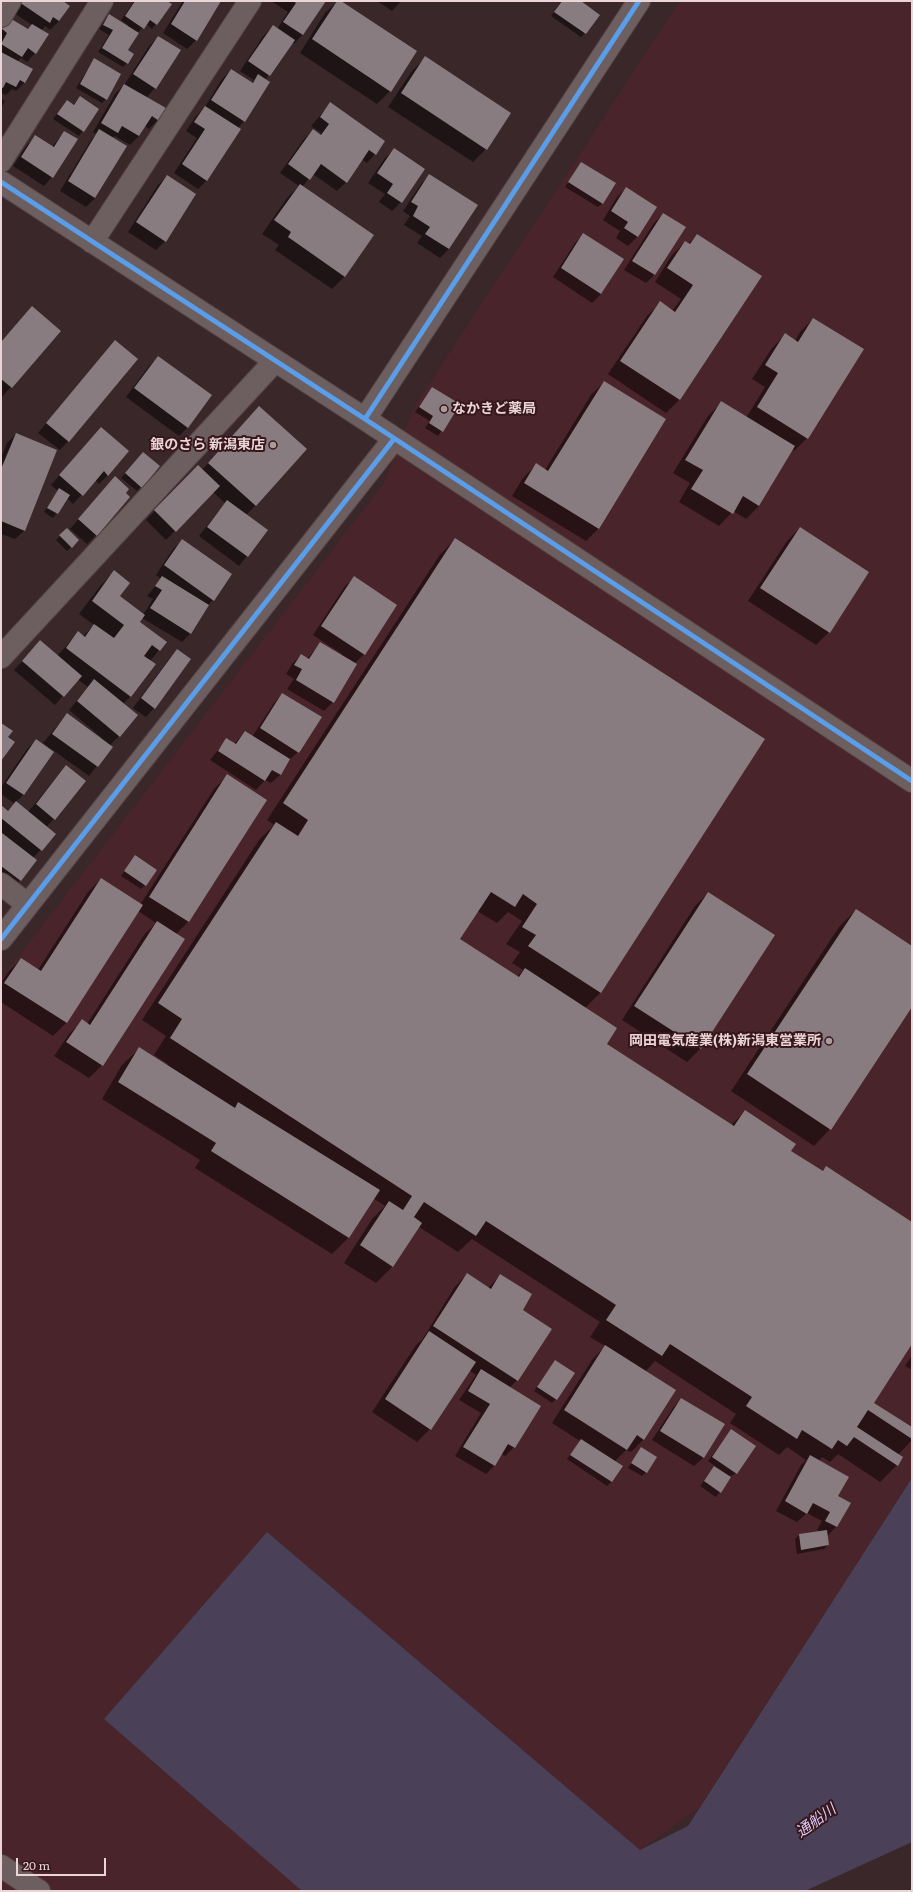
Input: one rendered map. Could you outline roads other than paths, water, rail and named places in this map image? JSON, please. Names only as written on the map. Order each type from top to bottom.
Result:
[{"type":"street","points":[[1,16],[10,1]]},
{"type":"street","points":[[1,161],[102,1]]},
{"type":"street","points":[[92,242],[250,1]]},
{"type":"street","points":[[364,419],[639,1]]},
{"type":"street","points":[[1,182],[364,419],[912,781]]},
{"type":"street","points":[[1,657],[275,361]]},
{"type":"street","points":[[1,939],[394,439]]},
{"type":"street","points":[[1,884],[27,904]]},
{"type":"street","points":[[1,1866],[39,1891]]},
{"type":"water","name":"通船川","points":[[912,1478],[912,1842],[805,1891],[302,1891],[104,1719],[267,1532],[640,1850],[688,1826]]},
{"type":"place","name":"なかきど薬局","points":[[444,409]]},
{"type":"place","name":"銀のさら 新潟東店","points":[[273,445]]},
{"type":"place","name":"岡田電気産業(株)新潟東営業所","points":[[829,1041]]}]
